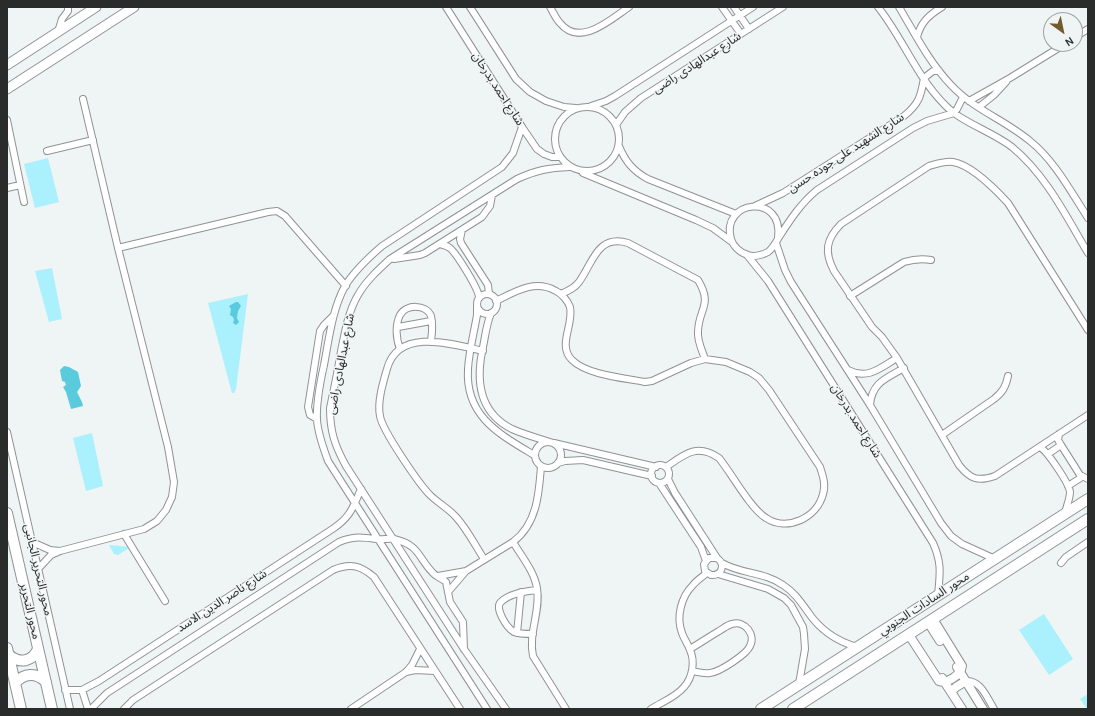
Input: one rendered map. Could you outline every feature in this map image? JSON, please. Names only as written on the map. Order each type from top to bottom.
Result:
[{"type":"main road","points":[[7,65],[96,7]]},
{"type":"main road","points":[[7,89],[134,7]]},
{"type":"main road","name":"محور السادات الجنوبي","points":[[760,709],[1088,499]]},
{"type":"main road","name":"محور التحرير","points":[[7,513],[52,709]]},
{"type":"main road","name":"محور السادات الجنوبي","points":[[793,709],[1088,520]]},
{"type":"main road","points":[[8,652],[14,659],[25,661],[36,655],[38,649]]},
{"type":"main road","points":[[8,652],[21,709]]},
{"type":"main road","points":[[15,684],[24,676],[30,674],[41,678],[46,682]]},
{"type":"street","points":[[58,32],[62,19],[68,11],[68,7]]},
{"type":"street","name":"شارع احمد بدرخان","points":[[446,7],[537,149],[552,157],[559,157]]},
{"type":"street","name":"شارع احمد بدرخان","points":[[470,7],[516,79],[530,92],[546,101],[564,107],[580,108]]},
{"type":"street","points":[[550,7],[560,23],[566,29],[581,33],[589,32],[597,28],[629,7]]},
{"type":"street","points":[[722,7],[741,34]]},
{"type":"street","points":[[734,7],[749,29]]},
{"type":"street","name":"شارع عبدالهادى راضى","points":[[589,107],[602,103],[615,96],[753,7]]},
{"type":"street","name":"شارع عبدالهادى راضى","points":[[616,125],[625,112],[641,98],[783,7]]},
{"type":"street","points":[[878,7],[888,20],[932,91],[943,104],[954,113],[1011,146],[1025,159],[1048,188],[1088,253]]},
{"type":"street","points":[[899,7],[938,71],[963,97],[1018,132],[1042,153],[1053,165],[1088,218]]},
{"type":"street","points":[[918,37],[919,29],[923,22],[929,15],[942,7]]},
{"type":"street","points":[[969,101],[1052,52]]},
{"type":"street","points":[[924,78],[933,71],[938,71]]},
{"type":"street","name":"شارع الشهيد على جوده حسن","points":[[755,206],[783,193],[904,116],[920,99],[924,78]]},
{"type":"street","points":[[979,108],[1010,78]]},
{"type":"street","points":[[954,113],[963,97]]},
{"type":"street","points":[[38,568],[48,558],[60,551],[144,528],[157,521],[169,504],[172,497],[174,482],[168,447],[118,248],[83,100]]},
{"type":"street","points":[[732,242],[729,232],[731,222],[736,214],[745,208],[755,206],[764,208],[772,213],[777,220],[779,229],[777,241],[769,251],[758,256],[747,255],[738,250],[732,242],[713,228],[570,167],[559,157],[555,137],[557,127],[563,118],[570,112],[580,108],[589,107],[605,112],[616,125],[619,132],[619,146],[623,156],[630,166],[638,173],[648,179],[736,214]]},
{"type":"street","name":"شارع الشهيد على جوده حسن","points":[[777,241],[805,200],[816,190],[913,128],[926,121],[954,113]]},
{"type":"street","points":[[7,120],[24,202]]},
{"type":"street","name":"شارع عبدالهادى راضى","points":[[487,709],[377,540],[328,461],[320,440],[317,419],[318,398],[333,316],[346,286],[364,262],[382,246],[502,167],[513,153],[522,127]]},
{"type":"street","points":[[47,151],[92,140]]},
{"type":"street","points":[[578,170],[588,172],[599,170],[608,164],[615,156],[619,146]]},
{"type":"street","points":[[1088,330],[1008,203],[993,187],[964,165],[952,162],[928,166],[840,224],[833,232],[829,241],[827,251],[829,262],[850,296],[872,327],[882,336],[904,368],[965,473],[975,478],[985,479],[995,476],[1088,415]]},
{"type":"street","name":"شارع عبدالهادى راضى","points":[[506,709],[464,649],[339,454],[334,443],[330,408],[346,327],[351,311],[366,282],[390,259],[517,179],[532,172],[548,168],[570,167]]},
{"type":"street","points":[[7,188],[20,185]]},
{"type":"street","points":[[390,259],[420,255],[440,244],[486,213],[490,206],[492,195]]},
{"type":"street","points":[[118,248],[277,211],[285,216],[346,286]]},
{"type":"street","points":[[462,230],[460,239],[461,243],[486,282],[489,288],[489,294]]},
{"type":"street","points":[[561,294],[576,286],[597,252],[605,244],[612,241],[628,243],[698,280],[702,287],[706,303],[698,330],[698,339],[705,359]]},
{"type":"street","name":"شارع احمد بدرخان","points":[[777,241],[785,270],[791,282],[870,405],[941,523],[951,536],[967,546],[995,559]]},
{"type":"street","points":[[440,244],[448,247],[454,253],[477,288],[479,297],[468,377],[471,397],[478,412],[492,428],[508,440],[534,455]]},
{"type":"street","name":"شارع احمد بدرخان","points":[[747,255],[768,281],[933,543],[938,555],[940,568],[938,595]]},
{"type":"street","points":[[850,296],[904,262],[922,258],[931,260]]},
{"type":"street","points":[[496,301],[529,286],[537,285],[554,290],[561,294],[570,307],[566,343],[567,351],[574,362],[588,370],[645,382],[652,381],[691,363],[705,359],[726,362],[738,366],[759,378],[769,390],[820,467],[824,480],[823,494],[817,507],[808,517],[795,523],[781,524],[767,519],[756,511],[719,458],[711,452],[702,450],[693,451],[684,455],[666,468]]},
{"type":"street","points":[[479,297],[489,294],[495,298],[496,301],[496,308],[491,313],[488,323],[479,378],[483,397],[492,413],[501,422],[512,429],[552,443],[666,468],[669,473],[668,479],[674,493],[717,558],[722,563],[737,570],[772,578],[790,590],[814,620],[827,633],[846,644],[857,647]]},
{"type":"street","points":[[400,349],[396,336],[401,314],[410,308],[422,307],[428,311],[431,317],[431,341]]},
{"type":"street","points":[[477,307],[481,312],[488,314],[491,313]]},
{"type":"street","points":[[317,419],[310,415],[308,407],[320,331],[333,316]]},
{"type":"street","points":[[398,327],[431,322]]},
{"type":"street","points":[[483,350],[431,341],[413,342],[400,349],[391,359],[385,378],[380,410],[382,422],[420,483],[432,497],[458,519],[484,559]]},
{"type":"street","points":[[848,370],[856,374],[865,375],[897,358]]},
{"type":"street","points":[[870,405],[870,396],[874,388],[880,382],[904,368]]},
{"type":"street","points":[[942,435],[1002,393],[1008,376]]},
{"type":"street","name":"محور التحرير الجانبى","points":[[7,432],[70,709]]},
{"type":"street","points":[[1059,434],[1058,440],[1061,446],[1080,475],[1085,478]]},
{"type":"street","points":[[558,463],[561,455],[560,450],[552,443],[541,444],[535,450],[535,460],[541,466],[550,468],[565,461],[583,460],[652,476]]},
{"type":"street","points":[[1048,454],[1061,446]]},
{"type":"street","points":[[1040,447],[1048,454],[1068,486],[1070,495],[1064,514]]},
{"type":"street","points":[[448,592],[466,571],[518,538],[526,529],[536,509],[541,466]]},
{"type":"street","points":[[656,467],[652,471],[654,481],[659,483],[700,547],[706,561],[704,568],[707,573],[711,575],[718,574],[768,589],[784,598],[791,605],[803,627],[805,649],[799,684]]},
{"type":"street","points":[[1068,486],[1085,478]]},
{"type":"street","points":[[659,483],[668,479]]},
{"type":"street","name":"شارع ناصر الدين الاسد","points":[[65,690],[82,690],[99,681],[343,522],[350,514],[361,490]]},
{"type":"street","points":[[124,534],[165,601]]},
{"type":"street","name":"شارع ناصر الدين الاسد","points":[[91,709],[107,693],[339,542],[356,536],[377,540],[393,539]]},
{"type":"street","points":[[393,539],[413,547],[432,573],[446,582],[450,602],[463,622],[464,649]]},
{"type":"street","points":[[32,542],[45,548],[60,551]]},
{"type":"street","points":[[512,542],[531,571],[537,590],[538,599],[532,634],[532,652],[535,661],[566,709]]},
{"type":"street","points":[[1061,563],[1066,557],[1088,542]]},
{"type":"street","points":[[706,561],[709,558],[717,558]]},
{"type":"street","points":[[718,574],[721,571],[722,563]]},
{"type":"street","points":[[124,709],[139,696],[333,570],[343,566],[355,566],[365,570],[374,577],[460,709]]},
{"type":"street","points":[[437,576],[466,571]]},
{"type":"street","points":[[651,709],[676,694],[689,680],[693,662],[690,649],[682,634],[679,624],[680,613],[687,593],[693,584],[707,573]]},
{"type":"street","points":[[532,634],[514,632],[507,625],[498,607],[502,600],[521,592],[537,590]]},
{"type":"street","points":[[517,633],[521,592]]},
{"type":"street","points":[[794,611],[803,605]]},
{"type":"street","points":[[803,627],[814,620]]},
{"type":"street","points":[[930,621],[983,709]]},
{"type":"street","points":[[690,649],[731,624],[741,624],[749,630],[752,640],[749,649],[723,668],[704,674],[692,671]]},
{"type":"street","points":[[911,634],[938,680],[944,682],[962,709]]},
{"type":"street","points":[[351,709],[406,672],[412,665],[420,649]]},
{"type":"street","points":[[406,672],[415,670],[435,672]]},
{"type":"street","points":[[944,682],[953,678],[960,672]]},
{"type":"street","points":[[951,692],[959,684],[966,681],[971,681],[978,684],[994,709]]},
{"type":"street","points":[[82,690],[88,709]]},
{"type":"shaded area","points":[[48,158],[59,202],[35,208],[24,164]]},
{"type":"shaded area","points":[[52,268],[62,319],[49,322],[35,271]]},
{"type":"shaded area","points":[[248,294],[236,389],[234,393],[232,393],[208,303]]},
{"type":"shaded area","points":[[238,302],[241,306],[238,311],[237,318],[239,322],[236,325],[233,323],[233,317],[230,315],[231,309],[229,306]]},
{"type":"shaded area","points":[[64,366],[78,372],[81,386],[77,392],[83,406],[71,409],[63,387],[66,385],[65,382],[62,381],[60,370]]},
{"type":"shaded area","points":[[92,433],[103,486],[86,491],[73,438]]},
{"type":"shaded area","points":[[109,545],[131,547],[118,555],[114,554]]},
{"type":"shaded area","points":[[1044,614],[1073,659],[1049,675],[1019,630]]},
{"type":"shaded area","points":[[1088,694],[1088,709],[1087,709],[1080,699]]}]
